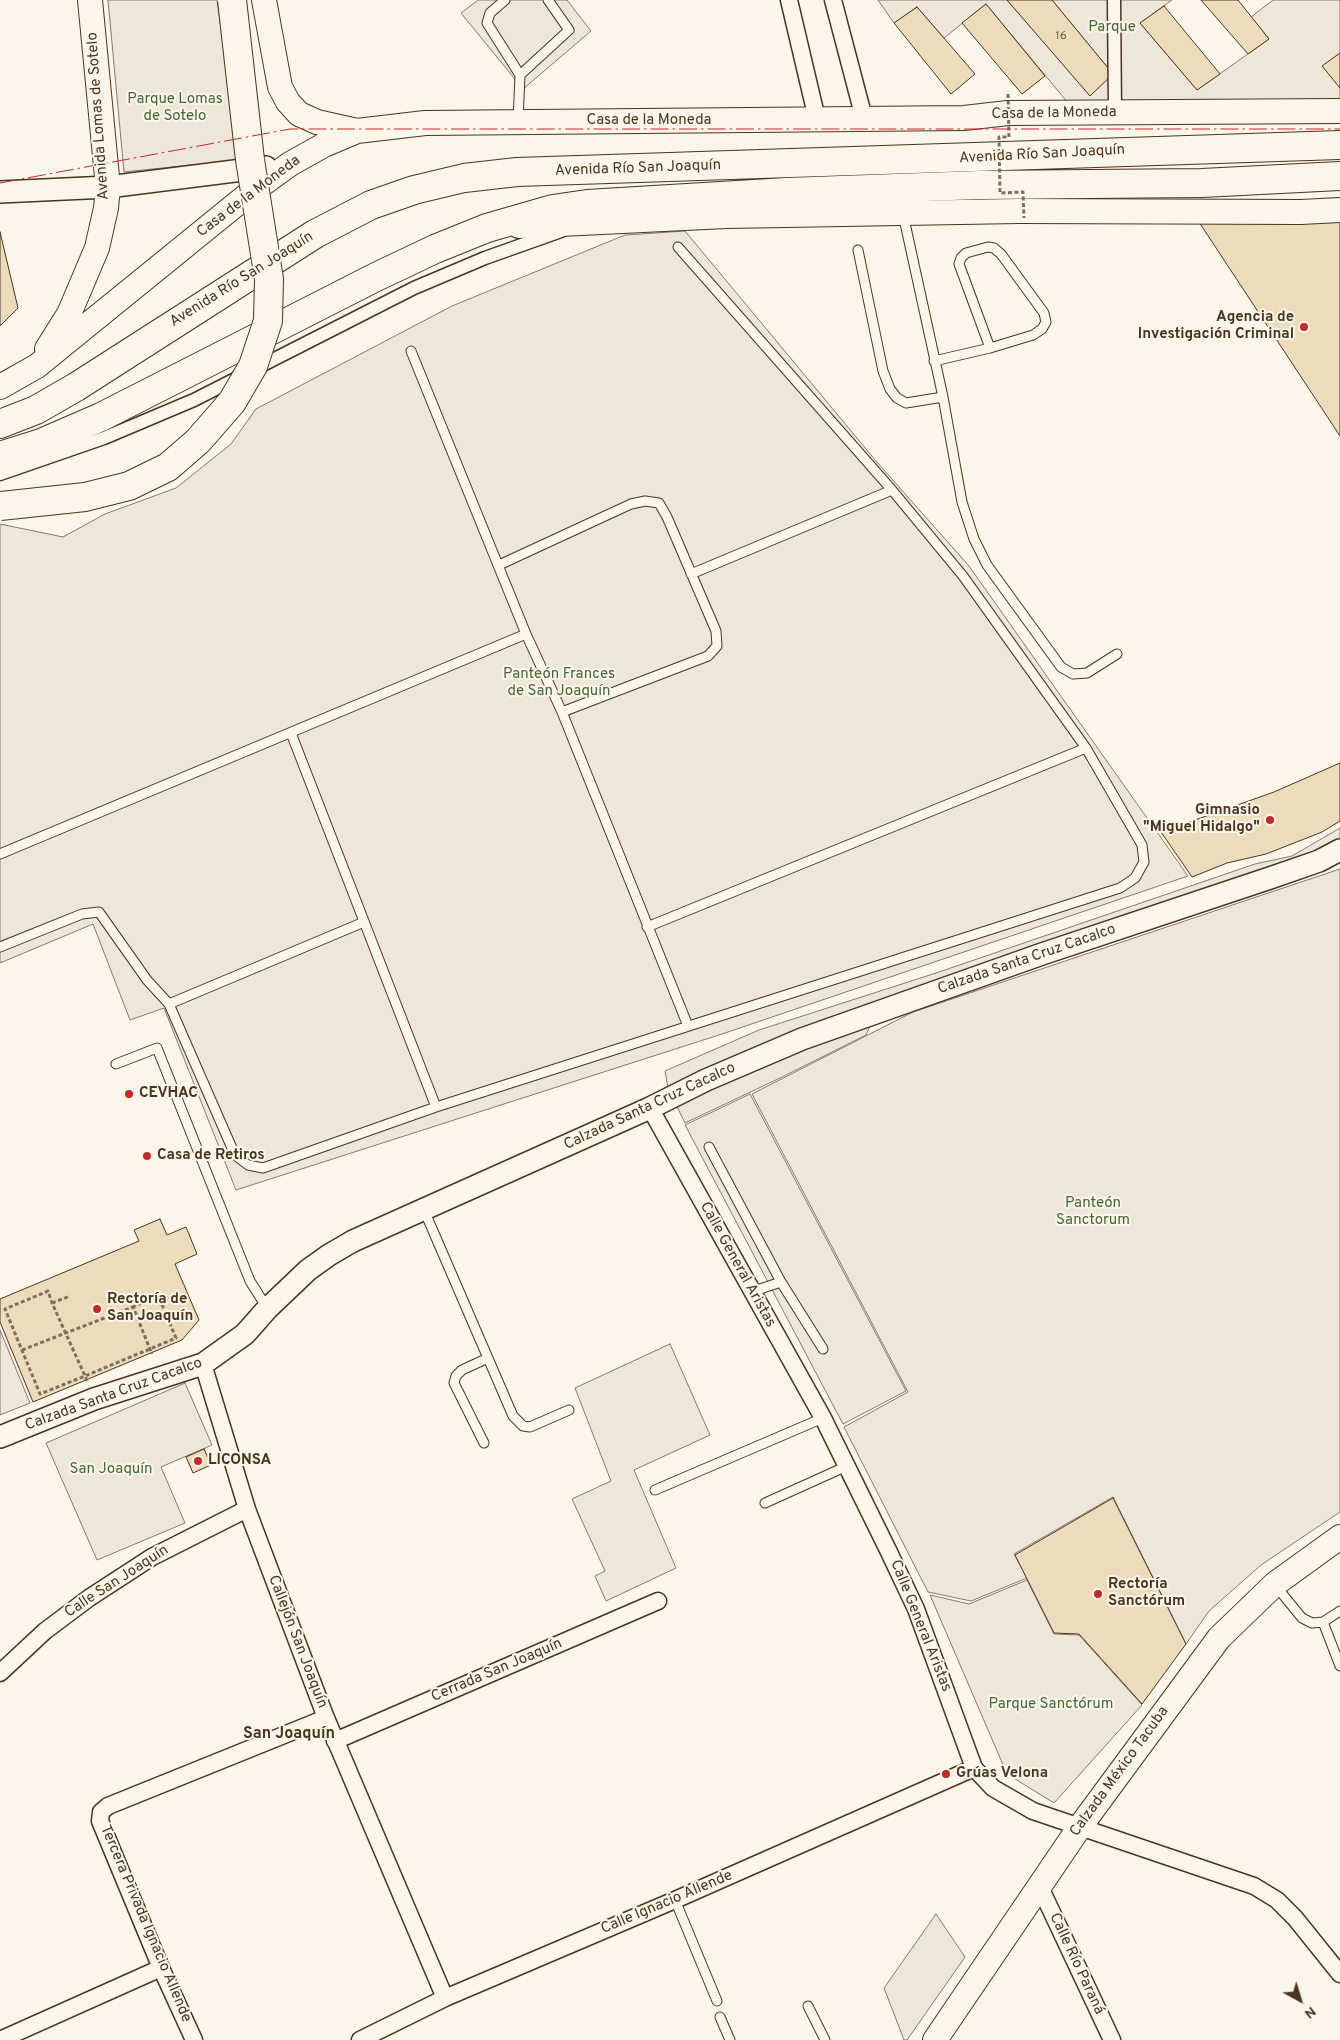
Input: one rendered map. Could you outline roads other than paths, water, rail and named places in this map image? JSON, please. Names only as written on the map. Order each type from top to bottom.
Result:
[{"type":"highway","points":[[0,506],[85,497],[129,486],[168,467],[198,441],[232,402],[253,366],[268,321],[269,279],[250,160],[232,0]]},
{"type":"highway","name":"Avenida Río San Joaquín","points":[[0,424],[36,410],[76,387],[315,234],[371,205],[414,190],[464,178],[517,172],[1340,145]]},
{"type":"highway","name":"Avenida Río San Joaquín","points":[[0,456],[41,442],[101,417],[376,277],[487,228],[553,209],[587,204],[692,198],[979,185],[1202,183],[1340,176]]},
{"type":"main road","name":"Avenida Lomas de Sotelo","points":[[38,366],[69,314],[97,248],[106,208],[108,187],[90,0]]},
{"type":"main road","points":[[264,0],[280,87],[288,102],[300,114],[317,122],[357,131]]},
{"type":"main road","name":"Casa de la Moneda","points":[[38,366],[250,192],[290,164],[324,144],[357,131],[425,123],[964,118],[1008,113],[1340,111]]},
{"type":"main road","points":[[487,228],[589,221],[726,216],[1019,211],[1340,210]]},
{"type":"main road","points":[[0,387],[38,366]]},
{"type":"main road","name":"Calzada México Tacuba","points":[[935,2040],[1079,1828],[1220,1638],[1275,1584],[1340,1537]]},
{"type":"street","points":[[789,0],[817,119]]},
{"type":"street","points":[[833,0],[864,118]]},
{"type":"street","points":[[1114,0],[1115,112]]},
{"type":"street","points":[[0,192],[108,187],[290,164]]},
{"type":"street","points":[[0,474],[104,438],[194,400],[414,288],[485,258],[589,221]]},
{"type":"street","name":"Calzada Santa Cruz Cacalco","points":[[0,1437],[94,1399],[203,1364],[245,1334],[267,1309],[308,1270],[353,1241],[650,1108],[706,1080],[802,1039],[1042,954],[1319,861],[1340,850]]},
{"type":"street","name":"Calle General Aristas","points":[[650,1108],[823,1418],[916,1609],[974,1768],[993,1788],[1033,1811],[1079,1828],[1221,1873],[1254,1886],[1277,1900],[1295,1918],[1340,1974]]},
{"type":"street","name":"Callejón San Joaquín","points":[[203,1364],[247,1509],[326,1718],[445,1998]]},
{"type":"street","name":"Calle San Joaquín","points":[[0,1673],[45,1631],[152,1557],[247,1509]]},
{"type":"street","name":"Cerrada San Joaquín","points":[[335,1741],[658,1601]]},
{"type":"street","name":"Tercera Privada Ignacio Allende","points":[[194,2040],[161,1968],[100,1821],[101,1812],[108,1806],[326,1718]]},
{"type":"street","name":"Calle Ignacio Allende","points":[[360,2040],[445,1998],[675,1900],[974,1768]]},
{"type":"street","name":"Calle Río Paraná","points":[[1040,1887],[1112,2040]]},
{"type":"street","points":[[0,2040],[161,1968]]},
{"type":"lane","points":[[505,0],[490,13],[487,23],[520,75],[518,122]]},
{"type":"lane","points":[[520,75],[569,30],[548,0]]},
{"type":"lane","points":[[903,214],[943,397],[962,502],[974,539],[987,565],[1061,668],[1073,674],[1088,673],[1116,654]]},
{"type":"lane","points":[[0,947],[82,914],[99,912],[147,980],[169,1004],[235,1154],[248,1164],[263,1168],[436,1107],[1120,888],[1135,878],[1144,862],[1142,845],[1086,748],[963,576],[892,490],[678,247]]},
{"type":"lane","points":[[934,361],[990,348],[1033,335],[1042,329],[1046,322],[1044,313],[1001,254],[994,248],[988,247],[966,253],[960,258],[959,264],[990,348]]},
{"type":"lane","points":[[858,250],[883,371],[890,389],[897,398],[906,404],[943,397]]},
{"type":"lane","points":[[411,351],[526,634],[562,712],[688,1026]]},
{"type":"lane","points":[[691,574],[892,490]]},
{"type":"lane","points":[[499,565],[594,520],[645,501],[659,503],[716,631],[717,646],[708,656],[562,712]]},
{"type":"lane","points":[[0,854],[526,634]]},
{"type":"lane","points":[[291,732],[436,1107]]},
{"type":"lane","points":[[647,927],[1086,748]]},
{"type":"lane","points":[[169,1004],[364,922]]},
{"type":"lane","points":[[116,1064],[157,1048],[250,1281],[267,1309]]},
{"type":"lane","points":[[709,1146],[781,1282],[823,1349]]},
{"type":"lane","points":[[424,1210],[512,1416],[523,1426],[530,1427],[569,1410]]},
{"type":"lane","points":[[752,1292],[781,1282]]},
{"type":"lane","points":[[484,1443],[454,1383],[456,1376],[462,1370],[488,1358]]},
{"type":"lane","points":[[655,1490],[823,1418]]},
{"type":"lane","points":[[765,1503],[846,1466]]},
{"type":"lane","points":[[1275,1584],[1302,1618],[1312,1623],[1323,1622],[1340,1611]]},
{"type":"lane","points":[[1323,1622],[1340,1666]]},
{"type":"lane","points":[[675,1900],[717,2001]]},
{"type":"lane","points":[[808,2006],[825,2040]]},
{"type":"lane","points":[[720,2017],[730,2040]]},
{"type":"place","name":"Agencia de Investigación Criminal","points":[[1304,327]]},
{"type":"place","name":"Gimnasio \"Miguel Hidalgo\"","points":[[1270,820]]},
{"type":"place","name":"CEVHAC","points":[[129,1094]]},
{"type":"place","name":"Casa de Retiros","points":[[147,1156]]},
{"type":"place","name":"Rectoría de San Joaquín","points":[[97,1309]]},
{"type":"place","name":"LICONSA","points":[[198,1461]]},
{"type":"place","name":"Rectoría Sanctórum","points":[[1098,1594]]},
{"type":"place","name":"Grúas Velona","points":[[946,1774]]},
{"type":"district","name":"San Joaquín","points":[[289,1735]]},
{"type":"park label","name":"Parque","points":[[1112,28]]},
{"type":"park label","name":"Parque Lomas de Sotelo","points":[[175,108]]},
{"type":"park label","name":"Panteón Frances de San Joaquín","points":[[559,684]]},
{"type":"park label","name":"Panteón Sanctorum","points":[[1093,1212]]},
{"type":"park label","name":"Parque Sanctórum","points":[[1051,1705]]}]
